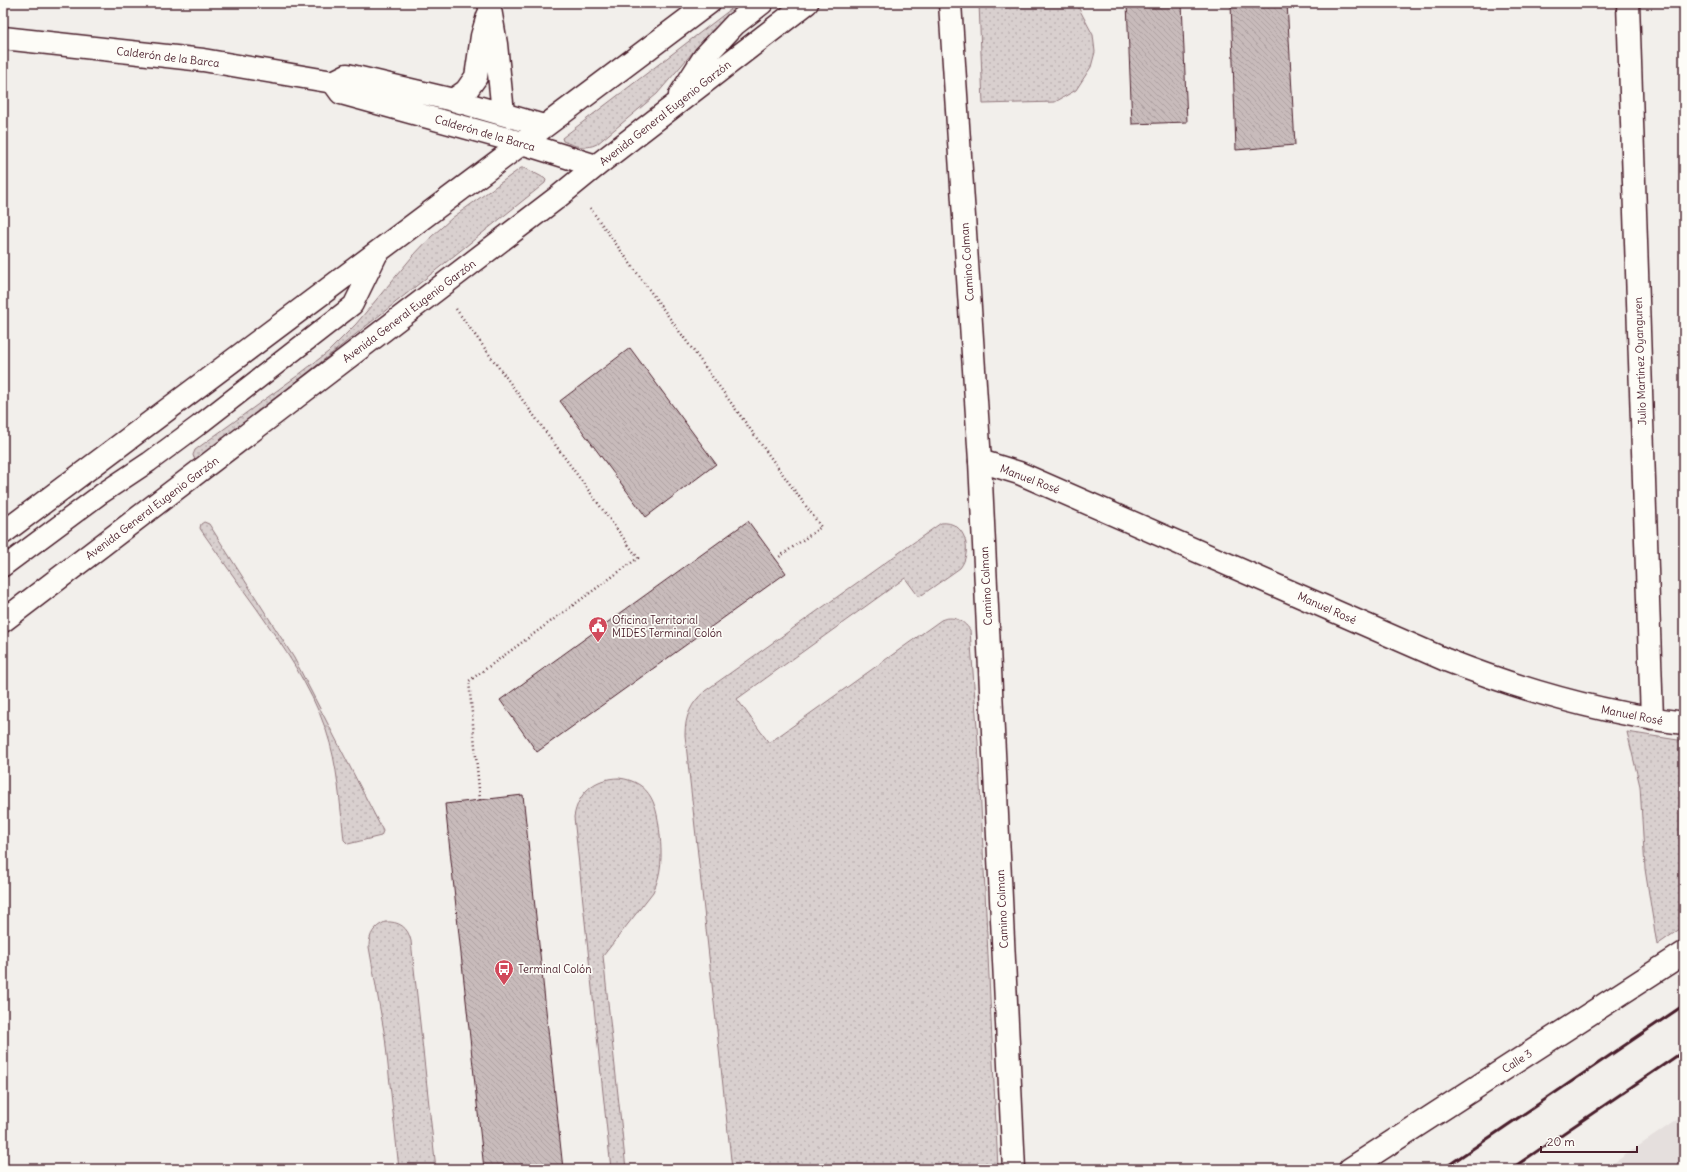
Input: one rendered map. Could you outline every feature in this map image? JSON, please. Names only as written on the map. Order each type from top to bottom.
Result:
[{"type":"street","points":[[3,533],[709,3]]},
{"type":"street","points":[[672,108],[705,56],[735,24],[762,3]]},
{"type":"street","name":"Avenida General Eugenio Garzón","points":[[5,619],[572,187],[596,166],[807,3]]},
{"type":"street","name":"Julio Martínez Oyanguren","points":[[1628,3],[1652,719]]},
{"type":"street","name":"Camino Colman","points":[[948,6],[980,461],[1014,1169]]},
{"type":"street","points":[[452,100],[466,90],[476,77],[482,36],[490,7]]},
{"type":"street","points":[[490,7],[496,44],[502,114]]},
{"type":"street","name":"Calderón de la Barca","points":[[3,38],[203,60],[333,82],[347,75],[452,100],[544,126]]},
{"type":"street","name":"Calderón de la Barca","points":[[333,82],[341,93],[522,143],[596,166]]},
{"type":"street","name":"Manuel Rosé","points":[[980,461],[1019,473],[1446,660],[1494,679],[1582,705],[1652,719],[1684,723]]},
{"type":"street","name":"Calle 3","points":[[1350,1169],[1684,953]]},
{"type":"lane","points":[[3,567],[101,494],[150,462],[353,305],[379,252]]},
{"type":"path","points":[[572,187],[598,218],[821,527],[779,557]]},
{"type":"path","points":[[440,287],[638,558],[469,681],[480,800]]},
{"type":"shaded area","points":[[739,3],[747,3],[711,31],[657,94],[597,144],[584,147],[575,146],[563,141],[562,138]]},
{"type":"shaded area","points":[[979,3],[1076,3],[1093,35],[1095,52],[1091,67],[1076,90],[1055,102],[983,104]]},
{"type":"shaded area","points":[[521,168],[525,168],[544,178],[546,180],[545,183],[201,458],[198,460],[194,458],[193,455],[195,450],[328,352],[356,324],[412,257],[431,237],[452,218]]},
{"type":"shaded area","points":[[204,522],[209,524],[294,658],[383,831],[381,836],[348,844],[344,840],[338,785],[333,757],[320,713],[304,682],[286,653],[201,530],[201,524]]},
{"type":"shaded area","points":[[941,523],[950,523],[961,532],[965,538],[966,554],[960,568],[919,597],[905,578],[737,699],[769,743],[941,620],[950,618],[957,619],[970,630],[978,742],[998,1169],[732,1169],[685,735],[686,722],[690,710],[696,700],[705,691]]},
{"type":"shaded area","points":[[1627,732],[1684,741],[1684,926],[1657,945],[1645,869],[1640,786]]},
{"type":"shaded area","points":[[619,778],[630,780],[639,785],[646,790],[651,797],[659,824],[661,857],[660,871],[653,892],[603,956],[626,1169],[611,1169],[574,817],[579,801],[589,788],[602,781]]},
{"type":"shaded area","points":[[385,922],[399,924],[408,932],[410,936],[436,1169],[399,1169],[385,1037],[369,947],[371,935],[378,926]]},
{"type":"shaded area","points":[[1684,1115],[1684,1169],[1605,1169]]},
{"type":"building","points":[[1127,3],[1182,3],[1187,122],[1132,124]]},
{"type":"building","points":[[1231,3],[1287,3],[1295,145],[1236,150]]},
{"type":"building","points":[[630,348],[716,464],[646,517],[560,401]]},
{"type":"building","points":[[748,521],[786,573],[537,752],[500,700]]},
{"type":"building","name":"Terminal Colón","points":[[523,795],[563,1169],[484,1169],[445,804]]},
{"type":"railway","points":[[1443,1169],[1684,1005]]},
{"type":"railway","points":[[1511,1169],[1684,1051]]},
{"type":"place","name":"Oficina Territorial MIDES Terminal Colón","points":[[598,643]]},
{"type":"place","name":"Terminal Colón","points":[[504,986]]}]
